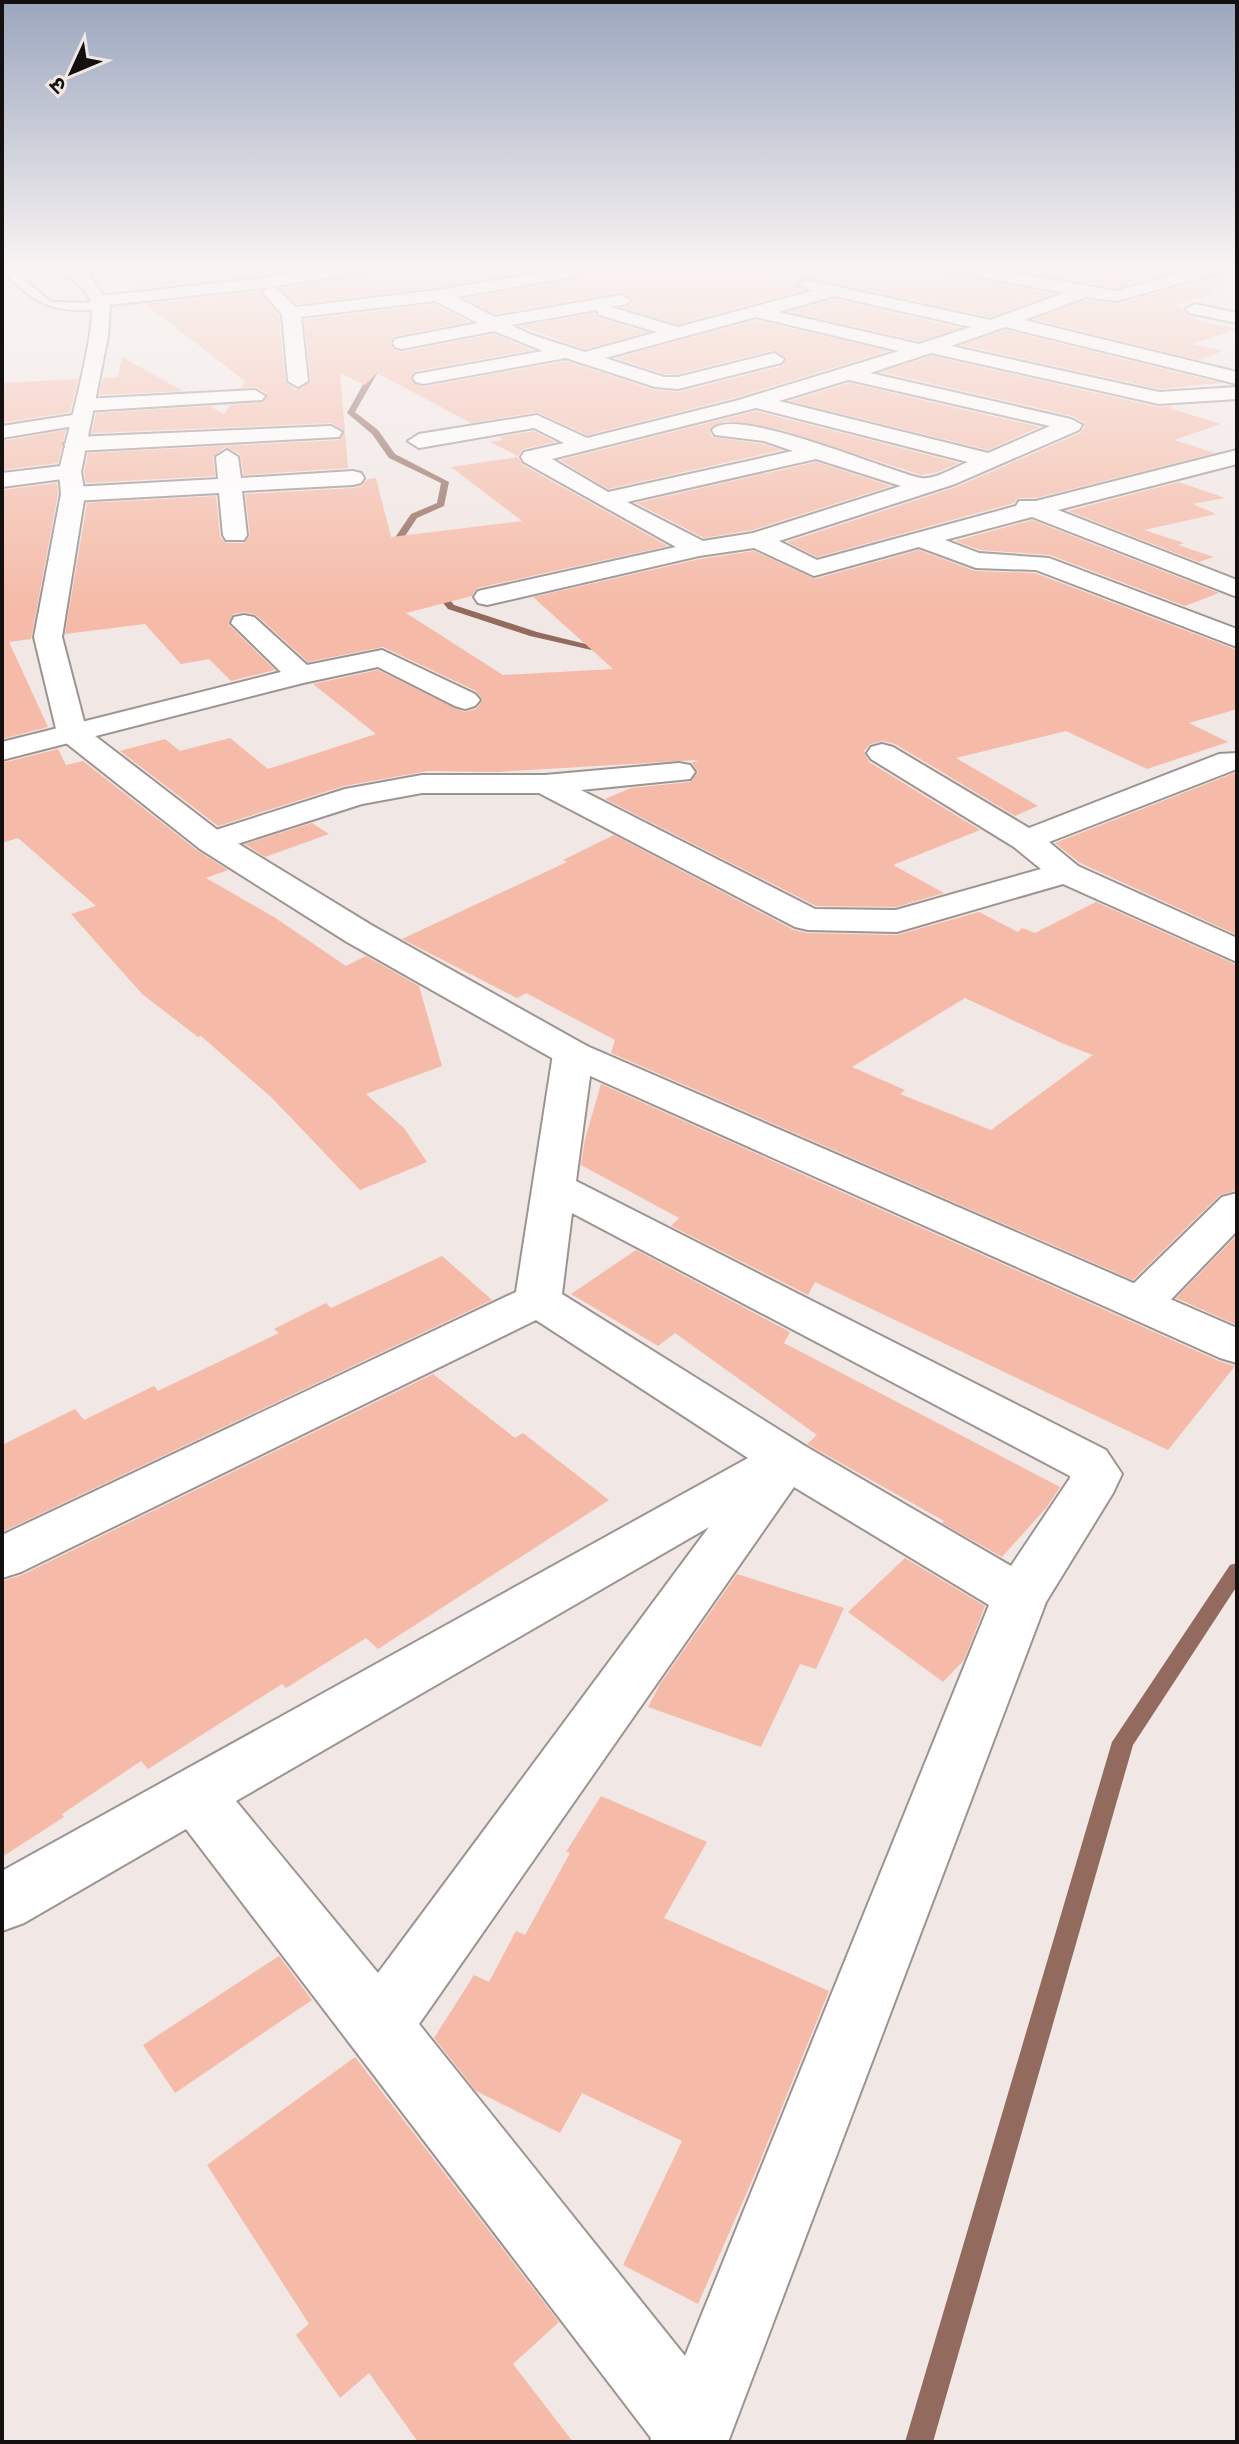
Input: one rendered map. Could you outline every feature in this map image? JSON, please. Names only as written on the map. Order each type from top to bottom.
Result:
[{"type":"street","points":[[90,378],[76,447],[48,637],[72,733],[212,842],[360,934],[573,1054],[1234,1346]]},
{"type":"street","points":[[646,378],[662,383],[678,383],[704,378]]},
{"type":"street","points":[[699,549],[605,500],[532,457],[693,420],[837,378]]},
{"type":"street","points":[[487,597],[699,549],[757,540],[936,482],[992,461],[1071,425],[861,378]]},
{"type":"street","points":[[1065,378],[1159,398],[1237,393]]},
{"type":"street","points":[[2,480],[76,447],[255,396]]},
{"type":"street","points":[[758,402],[992,461]]},
{"type":"street","points":[[693,420],[718,429],[767,435],[816,452],[983,491],[1034,508],[1237,589]]},
{"type":"street","points":[[419,441],[537,421],[584,445]]},
{"type":"street","points":[[2,432],[233,486],[353,478]]},
{"type":"street","points":[[76,447],[223,435],[331,432]]},
{"type":"street","points":[[223,435],[233,486],[235,535]]},
{"type":"street","points":[[605,500],[816,452]]},
{"type":"street","points":[[757,540],[814,568],[1237,457]]},
{"type":"street","points":[[919,539],[976,560],[1040,563],[1237,639]]},
{"type":"street","points":[[244,623],[301,675]]},
{"type":"street","points":[[2,751],[301,675],[382,658],[465,700]]},
{"type":"street","points":[[882,753],[1026,840],[1066,873],[1237,951]]},
{"type":"street","points":[[1026,840],[1230,761]]},
{"type":"street","points":[[212,842],[356,796],[422,784],[545,784],[679,772]]},
{"type":"street","points":[[545,784],[808,919],[897,921],[1066,873]]},
{"type":"street","points":[[538,1300],[573,1054]]},
{"type":"street","points":[[554,1186],[1088,1463],[1096,1474],[1020,1597],[692,2436]]},
{"type":"street","points":[[1140,1304],[1237,1206]]},
{"type":"street","points":[[538,1300],[787,1459],[1020,1597]]},
{"type":"street","points":[[2,1558],[538,1300]]},
{"type":"street","points":[[2,1903],[787,1459]]},
{"type":"street","points":[[379,2025],[787,1459]]},
{"type":"street","points":[[194,1794],[379,2025],[692,2436]]},
{"type":"building","points":[[103,378],[160,378],[183,391],[99,395]]},
{"type":"building","points":[[241,378],[285,378],[296,390],[311,381],[311,378],[340,378],[345,431],[331,423],[92,433],[96,413],[210,406],[224,414],[230,405],[264,402],[267,393],[255,387],[241,388],[245,381]]},
{"type":"building","points":[[351,378],[372,378],[365,385]]},
{"type":"building","points":[[387,378],[412,378],[422,387],[472,378],[618,378],[654,390],[679,392],[734,378],[799,378],[587,435],[537,412],[471,423]]},
{"type":"building","points":[[907,378],[1029,378],[1158,407],[1175,406],[1169,408],[1221,424],[1174,440],[1215,453],[1036,498],[1019,498],[1014,503],[817,557],[787,542],[956,487],[1080,433],[1085,427],[1083,422],[1072,416]]},
{"type":"building","points":[[1110,378],[1201,378],[1221,383],[1159,389]]},
{"type":"building","points":[[78,379],[70,412],[2,423],[2,383]]},
{"type":"building","points":[[849,383],[1040,427],[988,450],[790,401]]},
{"type":"building","points":[[756,411],[959,463],[921,475],[779,429],[726,421],[709,429],[712,437],[763,444],[782,450],[608,489],[560,460]]},
{"type":"building","points":[[66,430],[58,463],[2,470],[2,441]]},
{"type":"building","points":[[534,431],[555,442],[523,449],[518,456],[490,442],[503,440],[499,437]]},
{"type":"building","points":[[345,432],[348,468],[244,475],[240,454],[225,447],[213,457],[215,476],[86,483],[84,472],[88,453],[339,440]]},
{"type":"building","points":[[518,457],[523,465],[668,546],[477,588],[472,596],[406,613],[503,675],[613,669],[533,597],[700,559],[754,551],[815,579],[919,550],[975,571],[1035,573],[1237,650],[1237,709],[1189,723],[1228,742],[1147,769],[1066,731],[956,758],[1038,806],[1015,816],[895,744],[883,741],[870,744],[864,751],[869,762],[980,830],[893,865],[944,893],[896,907],[816,906],[605,799],[631,788],[690,782],[698,772],[692,763],[698,760],[496,772],[428,771],[344,786],[218,826],[120,751],[165,739],[180,751],[230,738],[268,769],[376,734],[313,684],[378,670],[464,712],[476,709],[483,700],[476,691],[383,647],[308,662],[256,615],[245,612],[233,614],[228,624],[275,670],[231,681],[209,659],[181,664],[145,624],[65,634],[87,503],[216,496],[220,537],[226,543],[244,543],[250,535],[245,494],[353,488],[362,486],[367,479],[376,478],[391,537],[522,521],[451,467]]},
{"type":"building","points":[[816,462],[891,486],[752,530],[704,538],[636,503]]},
{"type":"building","points":[[1179,482],[1225,498],[1193,504],[1216,514],[1144,530],[1214,557],[1199,562],[1068,511]]},
{"type":"building","points":[[57,483],[58,494],[31,639],[9,642],[48,727],[2,739],[2,490]]},
{"type":"building","points":[[1032,520],[1219,593],[1185,606],[1050,555],[980,550],[955,541]]},
{"type":"building","points":[[58,749],[66,765],[83,761],[198,851],[228,870],[206,878],[274,917],[346,966],[366,956],[419,986],[442,1066],[366,1094],[404,1128],[427,1162],[360,1190],[271,1097],[201,1036],[198,1037],[142,994],[71,914],[96,906],[18,838],[2,843],[2,763]]},
{"type":"building","points":[[1237,772],[1237,935],[1080,863],[1055,843]]},
{"type":"building","points":[[312,823],[329,834],[265,857],[245,844]]},
{"type":"building","points":[[614,835],[794,930],[807,933],[897,935],[979,912],[1018,932],[1022,928],[1035,933],[1096,902],[1237,965],[1237,1190],[1220,1195],[1133,1280],[611,1053],[615,1040],[526,993],[517,998],[402,939],[567,862],[563,860]],"holes":[[[965,998],[1093,1055],[991,1130],[900,1094],[905,1090],[852,1067]]]},
{"type":"building","points":[[601,1084],[1235,1366],[1168,1450],[815,1282],[808,1295],[671,1226],[679,1218],[581,1165]]},
{"type":"building","points":[[1237,1235],[1237,1325],[1176,1298]]},
{"type":"building","points":[[636,1250],[790,1332],[784,1343],[1060,1487],[1046,1508],[1002,1557],[807,1444],[817,1435],[675,1333],[658,1346],[571,1294]]},
{"type":"building","points":[[442,1256],[492,1300],[2,1532],[2,1445],[75,1409],[84,1420],[154,1386],[158,1391],[279,1333],[274,1329],[326,1303],[331,1308]]},
{"type":"building","points":[[433,1374],[515,1438],[523,1433],[609,1500],[378,1649],[366,1638],[286,1688],[282,1684],[148,1769],[141,1761],[2,1857],[2,1581],[22,1575]]},
{"type":"building","points":[[905,1558],[985,1606],[964,1660],[943,1682],[848,1612]]},
{"type":"building","points":[[737,1574],[844,1608],[816,1669],[800,1664],[761,1747],[648,1707],[660,1684]]},
{"type":"building","points":[[601,1796],[707,1842],[664,1918],[829,1991],[698,2304],[623,2265],[682,2141],[582,2093],[560,2133],[476,2091],[434,2038],[474,1975],[489,1982],[516,1931],[525,1935],[570,1853],[566,1852]]},
{"type":"building","points":[[279,1956],[312,2000],[175,2093],[143,2045]]},
{"type":"building","points":[[355,2057],[559,2322],[513,2364],[573,2442],[418,2442],[369,2373],[340,2398],[296,2335],[309,2324],[207,2165]]},
{"type":"waterway","points":[[371,378],[351,413],[375,432],[392,456],[445,482],[441,504],[414,516],[398,539],[408,550]]},
{"type":"waterway","points":[[436,588],[451,607],[534,634],[609,651]]},
{"type":"waterway","points":[[919,2442],[1123,1742],[1237,1570]]}]
